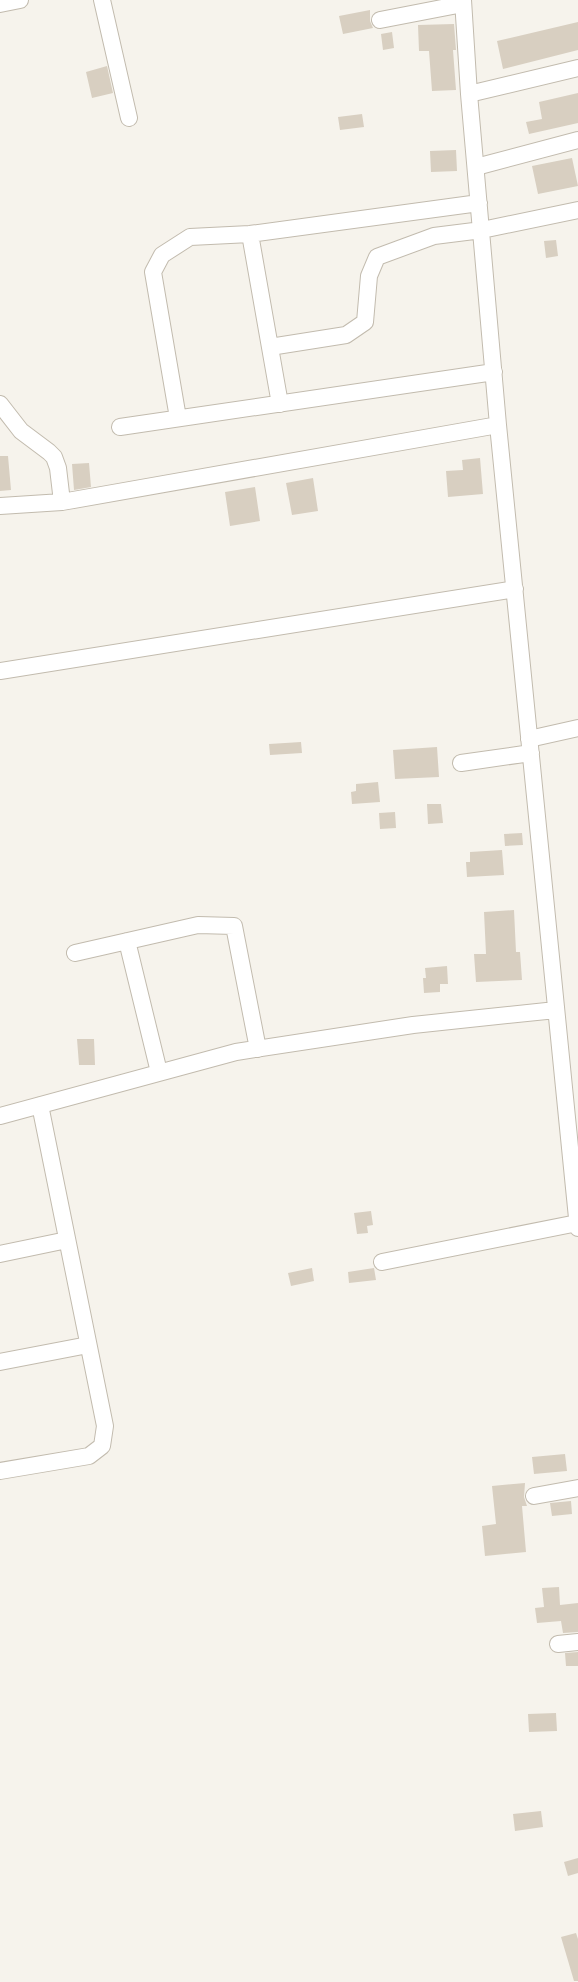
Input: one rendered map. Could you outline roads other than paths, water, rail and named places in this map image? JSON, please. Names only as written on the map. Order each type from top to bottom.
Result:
[{"type":"street","points":[[0,4],[20,0]]},
{"type":"street","points":[[102,0],[129,118]]},
{"type":"street","points":[[380,20],[463,2],[469,94],[498,425],[556,1010],[572,1118],[578,1228]]},
{"type":"street","points":[[469,94],[578,68]]},
{"type":"street","points":[[476,167],[578,140]]},
{"type":"street","points":[[178,418],[153,272],[162,255],[190,237],[250,234],[480,203]]},
{"type":"street","points":[[270,347],[346,335],[365,322],[369,276],[377,257],[434,236],[482,230],[578,210]]},
{"type":"street","points":[[250,234],[280,404]]},
{"type":"street","points":[[120,427],[494,372]]},
{"type":"street","points":[[0,404],[21,431],[54,457],[58,468],[62,502]]},
{"type":"street","points":[[0,506],[62,502],[498,425]]},
{"type":"street","points":[[0,671],[514,589]]},
{"type":"street","points":[[461,763],[530,746],[578,728]]},
{"type":"street","points":[[75,953],[198,925],[234,926],[258,1048]]},
{"type":"street","points":[[126,941],[159,1072]]},
{"type":"street","points":[[0,1116],[236,1052],[413,1025],[556,1010]]},
{"type":"street","points":[[0,1471],[89,1456],[102,1446],[105,1426],[40,1105]]},
{"type":"street","points":[[382,1262],[578,1222]]},
{"type":"street","points":[[0,1254],[66,1240]]},
{"type":"street","points":[[0,1362],[88,1345]]},
{"type":"street","points":[[534,1496],[578,1488]]},
{"type":"street","points":[[558,1644],[578,1642]]}]
